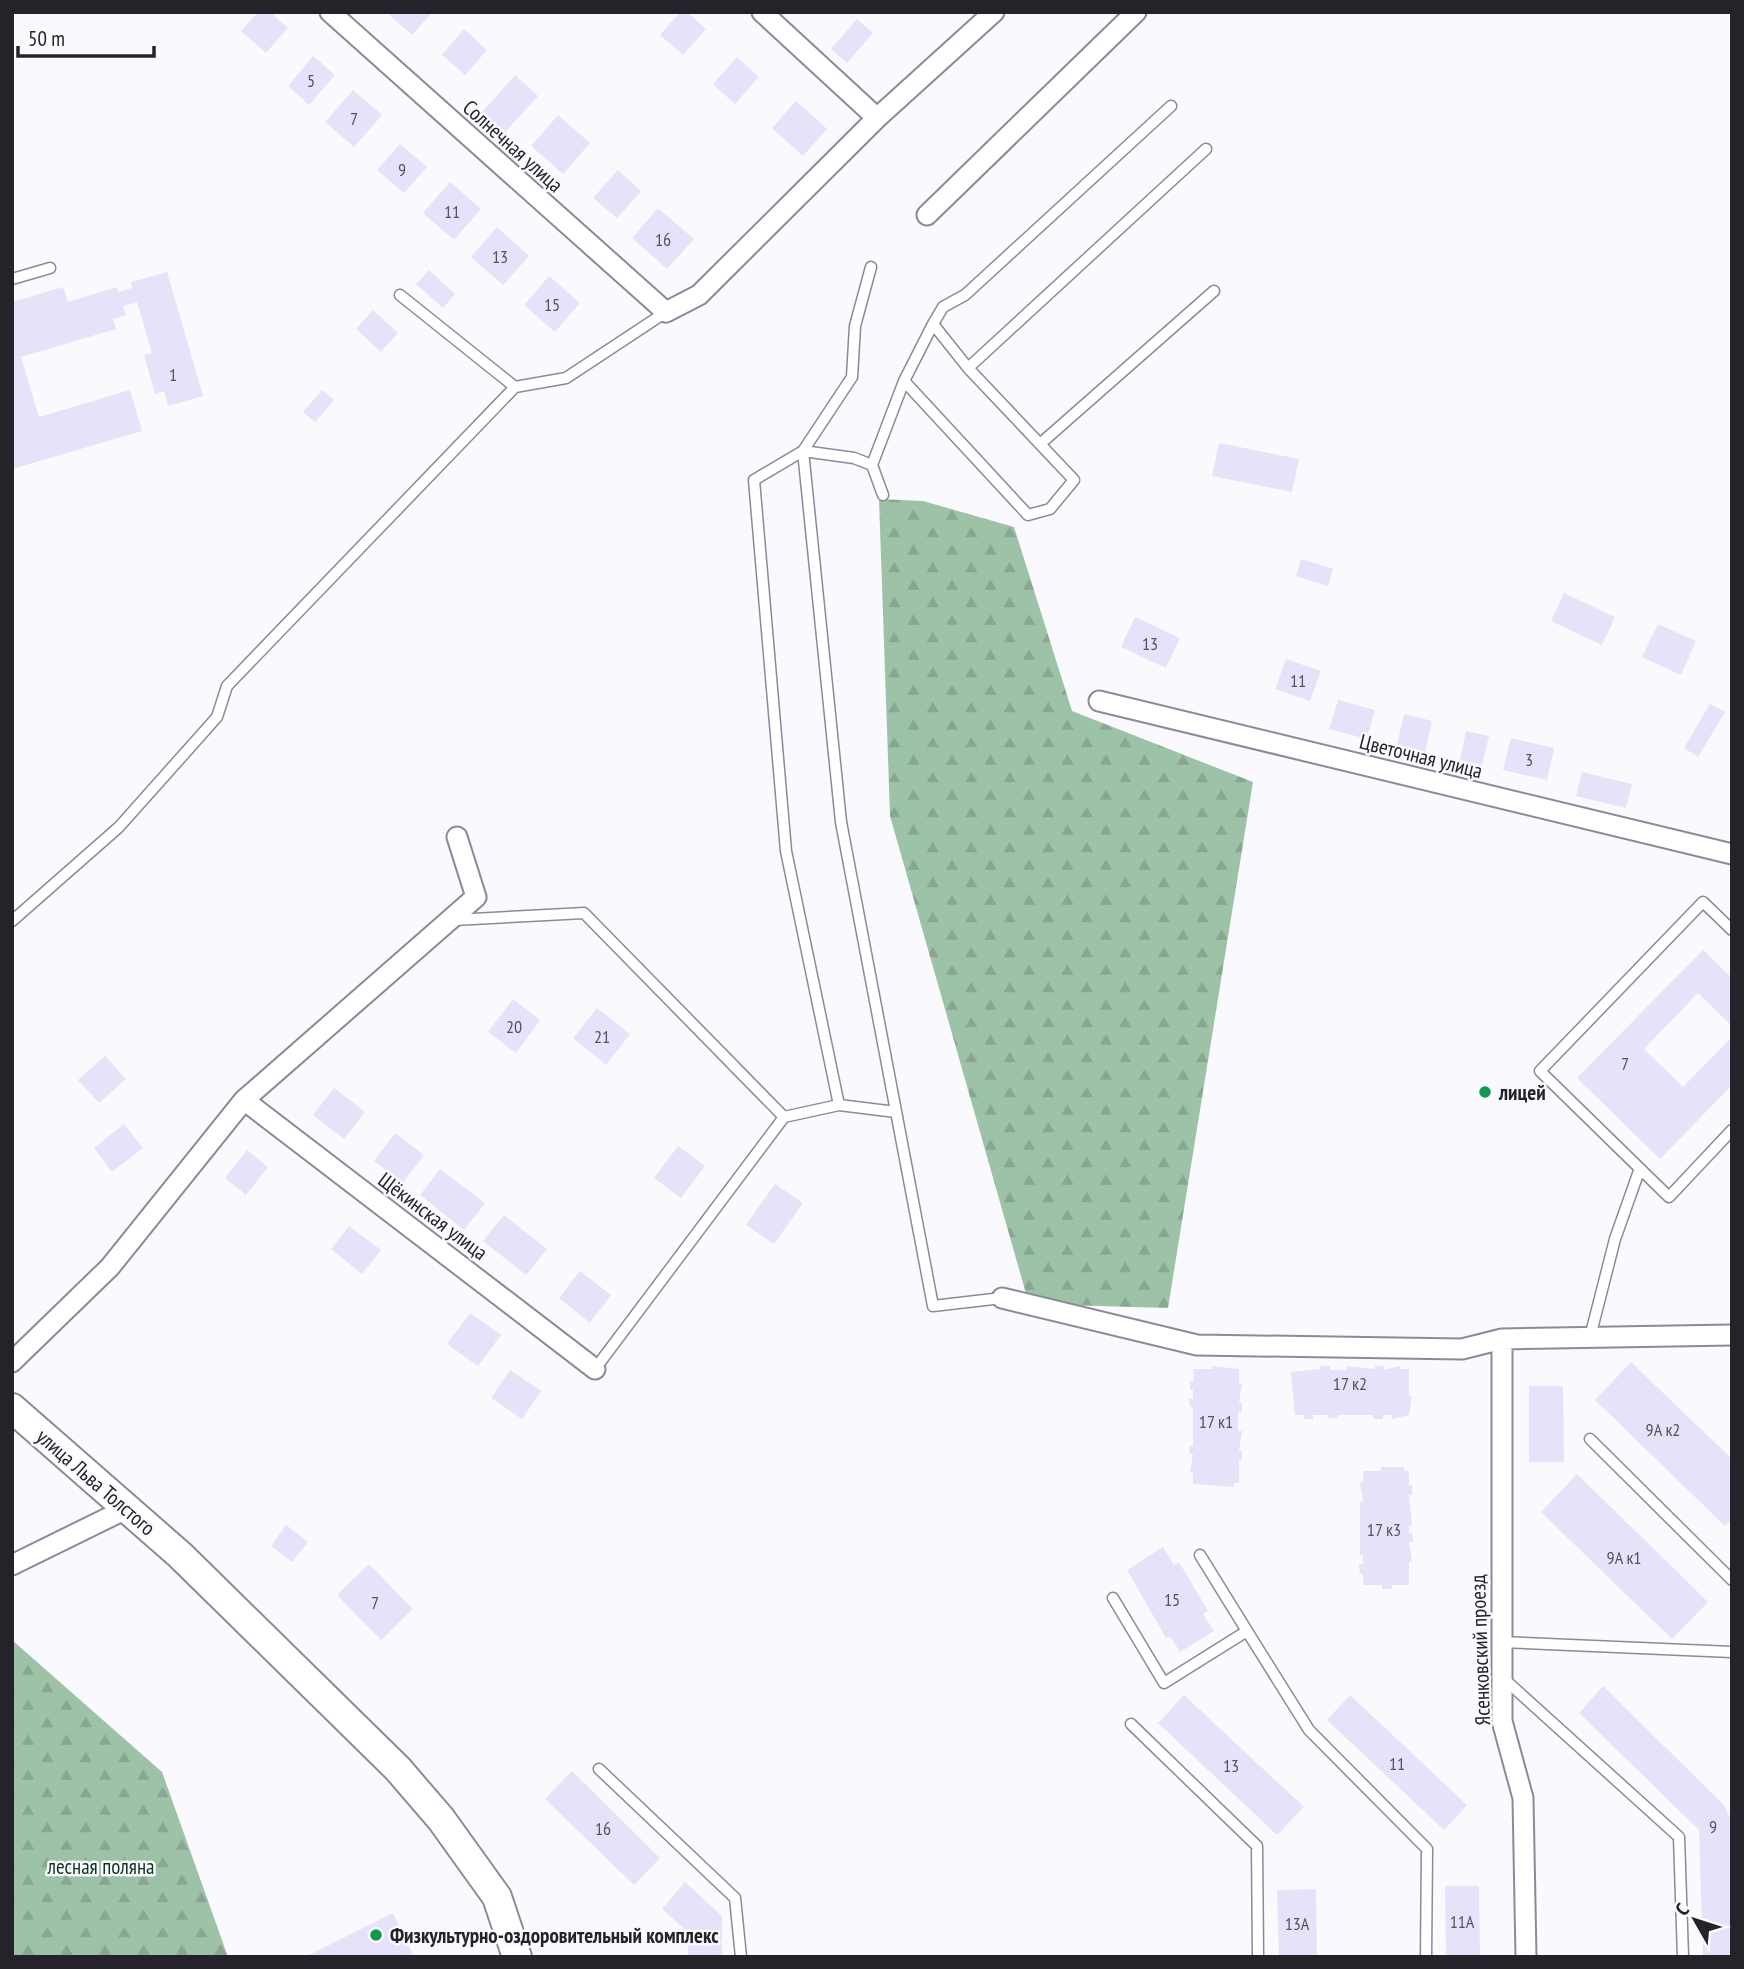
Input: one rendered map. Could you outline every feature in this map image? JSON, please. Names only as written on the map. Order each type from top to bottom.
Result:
[{"type":"main road","name":"улица Льва Толстого","points":[[12,1408],[180,1555],[398,1769],[441,1819],[498,1897],[517,1957]]},
{"type":"street","name":"Солнечная улица","points":[[330,12],[666,312]]},
{"type":"street","points":[[762,12],[877,118]]},
{"type":"street","points":[[666,312],[699,295],[877,118],[994,12]]},
{"type":"street","points":[[927,215],[1136,12]]},
{"type":"street","name":"Цветочная улица","points":[[1099,701],[1732,854]]},
{"type":"street","points":[[12,1362],[110,1267],[244,1100],[476,897],[457,837]]},
{"type":"street","name":"Щёкинская улица","points":[[244,1100],[595,1368]]},
{"type":"street","points":[[1002,1298],[1197,1345],[1462,1349],[1502,1339],[1732,1335]]},
{"type":"street","name":"Ясенковский проезд","points":[[1502,1339],[1502,1721],[1522,1798],[1526,1957]]},
{"type":"street","points":[[12,1565],[128,1508]]},
{"type":"lane","points":[[883,495],[872,465],[904,381],[943,307],[965,295],[1171,106]]},
{"type":"lane","points":[[968,368],[1206,149]]},
{"type":"lane","points":[[839,1105],[786,851],[754,480],[803,451],[852,377],[855,326],[871,267]]},
{"type":"lane","points":[[12,279],[50,268]]},
{"type":"lane","points":[[1040,443],[1214,291]]},
{"type":"lane","points":[[400,295],[515,387]]},
{"type":"lane","points":[[12,921],[119,827],[217,718],[227,686],[515,387],[566,378],[666,312]]},
{"type":"lane","points":[[904,381],[1028,515],[1050,509],[1074,480],[968,368],[933,324]]},
{"type":"lane","points":[[803,451],[854,458],[872,465]]},
{"type":"lane","points":[[803,451],[841,822],[933,1306],[1002,1298]]},
{"type":"lane","points":[[1732,930],[1703,902],[1539,1071],[1639,1171],[1669,1197],[1732,1130]]},
{"type":"lane","points":[[450,920],[584,913],[784,1117]]},
{"type":"lane","points":[[595,1368],[784,1117],[839,1105],[896,1112]]},
{"type":"lane","points":[[1590,1337],[1615,1239],[1639,1171]]},
{"type":"lane","points":[[1590,1438],[1732,1580]]},
{"type":"lane","points":[[1200,1555],[1309,1730],[1427,1849],[1426,1957]]},
{"type":"lane","points":[[1114,1598],[1164,1683],[1247,1632]]},
{"type":"lane","points":[[1500,1642],[1732,1652]]},
{"type":"lane","points":[[1502,1676],[1679,1837],[1683,1957]]},
{"type":"lane","points":[[1130,1724],[1257,1846],[1258,1957]]},
{"type":"lane","points":[[599,1769],[735,1898],[741,1957]]},
{"type":"green space","points":[[879,499],[923,501],[1014,527],[1072,711],[1253,782],[1168,1308],[1029,1304],[890,816]]},
{"type":"green space","name":"лесная поляна","points":[[12,1640],[162,1772],[228,1957],[12,1957]]},
{"type":"building","points":[[258,12],[270,12],[288,28],[266,53],[241,31]]},
{"type":"building","points":[[386,12],[427,12],[430,15],[412,35]]},
{"type":"building","points":[[680,12],[687,12],[706,29],[683,55],[660,35]]},
{"type":"building","points":[[857,19],[873,33],[847,63],[831,49]]},
{"type":"building","points":[[464,29],[487,50],[465,75],[442,55]]},
{"type":"building","points":[[313,56],[335,75],[309,105],[288,86]]},
{"type":"building","points":[[737,57],[759,77],[735,104],[713,84]]},
{"type":"building","points":[[515,75],[538,96],[499,139],[476,119]]},
{"type":"building","points":[[353,90],[382,115],[354,147],[325,122]]},
{"type":"building","points":[[796,101],[827,129],[803,156],[772,128]]},
{"type":"building","points":[[558,115],[590,143],[563,174],[531,146]]},
{"type":"building","points":[[400,144],[427,167],[404,193],[377,170]]},
{"type":"building","points":[[618,170],[641,191],[617,218],[593,198]]},
{"type":"building","points":[[450,182],[481,209],[454,240],[423,213]]},
{"type":"building","points":[[658,208],[694,239],[667,269],[632,238]]},
{"type":"building","points":[[497,227],[529,256],[503,285],[471,257]]},
{"type":"building","points":[[429,270],[455,294],[443,308],[416,284]]},
{"type":"building","points":[[167,272],[203,396],[168,406],[164,391],[155,394],[144,355],[152,353],[137,302],[123,306],[126,315],[113,319],[116,329],[21,357],[39,417],[130,390],[142,431],[12,469],[12,302],[63,287],[68,302],[117,287],[119,292],[132,288],[131,282]]},
{"type":"building","points":[[549,276],[580,303],[555,332],[524,305]]},
{"type":"building","points":[[373,310],[398,333],[381,352],[356,329]]},
{"type":"building","points":[[322,390],[334,400],[315,422],[303,412]]},
{"type":"building","points":[[1219,443],[1299,459],[1292,492],[1212,476]]},
{"type":"building","points":[[1301,559],[1333,569],[1328,586],[1296,576]]},
{"type":"building","points":[[1564,593],[1615,617],[1602,645],[1551,621]]},
{"type":"building","points":[[1135,617],[1180,638],[1166,668],[1121,647]]},
{"type":"building","points":[[1658,624],[1696,641],[1681,675],[1642,657]]},
{"type":"building","points":[[1286,659],[1321,671],[1310,701],[1275,689]]},
{"type":"building","points":[[1338,700],[1375,710],[1367,739],[1329,729]]},
{"type":"building","points":[[1710,704],[1725,712],[1698,757],[1684,748]]},
{"type":"building","points":[[1404,714],[1432,721],[1425,752],[1397,745]]},
{"type":"building","points":[[1466,731],[1489,736],[1482,765],[1460,760]]},
{"type":"building","points":[[1511,738],[1554,748],[1547,780],[1503,770]]},
{"type":"building","points":[[1582,772],[1632,784],[1626,808],[1576,796]]},
{"type":"building","points":[[1703,950],[1732,978],[1732,1026],[1698,993],[1644,1049],[1683,1087],[1732,1037],[1732,1085],[1660,1159],[1577,1078]]},
{"type":"building","points":[[513,999],[540,1020],[516,1053],[488,1032]]},
{"type":"building","points":[[597,1008],[630,1034],[606,1065],[573,1038]]},
{"type":"building","points":[[105,1056],[126,1079],[99,1103],[78,1080]]},
{"type":"building","points":[[334,1088],[365,1112],[344,1139],[313,1115]]},
{"type":"building","points":[[124,1124],[143,1148],[112,1172],[94,1148]]},
{"type":"building","points":[[395,1133],[424,1155],[403,1183],[374,1161]]},
{"type":"building","points":[[678,1146],[705,1166],[681,1198],[654,1178]]},
{"type":"building","points":[[247,1150],[268,1167],[246,1195],[225,1178]]},
{"type":"building","points":[[440,1169],[485,1203],[464,1230],[420,1195]]},
{"type":"building","points":[[775,1184],[803,1203],[774,1244],[746,1225]]},
{"type":"building","points":[[504,1215],[547,1249],[526,1275],[483,1241]]},
{"type":"building","points":[[349,1226],[381,1250],[362,1274],[331,1249]]},
{"type":"building","points":[[580,1271],[611,1295],[590,1323],[559,1298]]},
{"type":"building","points":[[470,1313],[501,1335],[478,1366],[447,1344]]},
{"type":"building","points":[[1631,1362],[1732,1459],[1732,1518],[1725,1526],[1595,1400]]},
{"type":"building","points":[[1212,1366],[1239,1369],[1239,1383],[1242,1384],[1239,1402],[1242,1403],[1242,1412],[1238,1412],[1238,1431],[1242,1431],[1239,1451],[1242,1451],[1242,1460],[1239,1460],[1239,1483],[1234,1483],[1234,1487],[1193,1484],[1193,1472],[1190,1473],[1193,1454],[1190,1454],[1189,1446],[1193,1446],[1193,1407],[1190,1407],[1189,1399],[1193,1399],[1193,1390],[1190,1390],[1190,1381],[1194,1381],[1193,1369],[1212,1369]]},
{"type":"building","points":[[1320,1366],[1330,1366],[1330,1370],[1347,1370],[1347,1366],[1375,1369],[1375,1366],[1384,1366],[1383,1370],[1400,1366],[1400,1369],[1409,1369],[1409,1396],[1412,1396],[1409,1415],[1392,1419],[1392,1415],[1383,1415],[1383,1419],[1373,1419],[1373,1415],[1338,1415],[1337,1418],[1328,1418],[1328,1415],[1313,1415],[1313,1419],[1304,1419],[1304,1415],[1295,1415],[1291,1372],[1320,1369]]},
{"type":"building","points":[[510,1370],[541,1391],[522,1419],[491,1398]]},
{"type":"building","points":[[1529,1386],[1563,1386],[1564,1462],[1529,1462]]},
{"type":"building","points":[[1381,1467],[1404,1467],[1404,1471],[1409,1471],[1409,1485],[1412,1485],[1412,1495],[1409,1495],[1412,1526],[1409,1526],[1409,1533],[1412,1533],[1413,1542],[1409,1542],[1412,1562],[1409,1562],[1409,1585],[1392,1585],[1392,1589],[1382,1589],[1382,1585],[1363,1585],[1359,1564],[1363,1564],[1363,1555],[1360,1555],[1360,1502],[1363,1502],[1360,1482],[1363,1482],[1363,1471],[1381,1471]]},
{"type":"building","points":[[1577,1474],[1708,1602],[1672,1639],[1541,1512]]},
{"type":"building","points":[[286,1525],[308,1542],[292,1562],[271,1546]]},
{"type":"building","points":[[1163,1547],[1174,1565],[1179,1562],[1208,1611],[1203,1614],[1214,1631],[1180,1652],[1170,1636],[1166,1638],[1127,1570]]},
{"type":"building","points":[[369,1564],[413,1609],[381,1640],[337,1595]]},
{"type":"building","points":[[1603,1686],[1723,1804],[1732,1821],[1732,1957],[1703,1957],[1699,1830],[1579,1713]]},
{"type":"building","points":[[1184,1695],[1304,1807],[1277,1835],[1158,1723]]},
{"type":"building","points":[[1350,1695],[1467,1805],[1444,1830],[1327,1720]]},
{"type":"building","points":[[572,1771],[660,1858],[634,1885],[545,1799]]},
{"type":"building","points":[[685,1882],[722,1916],[722,1957],[688,1957],[688,1932],[662,1909]]},
{"type":"building","points":[[1445,1886],[1479,1886],[1480,1957],[1446,1957]]},
{"type":"building","points":[[1316,1889],[1317,1957],[1279,1957],[1277,1890]]},
{"type":"building","name":"Физкультурно-оздоровительный комплекс","points":[[393,1913],[414,1957],[305,1957]]},
{"type":"place","name":"лицей","points":[[1485,1092]]},
{"type":"place","name":"Физкультурно-оздоровительный комплекс","points":[[376,1935]]}]
